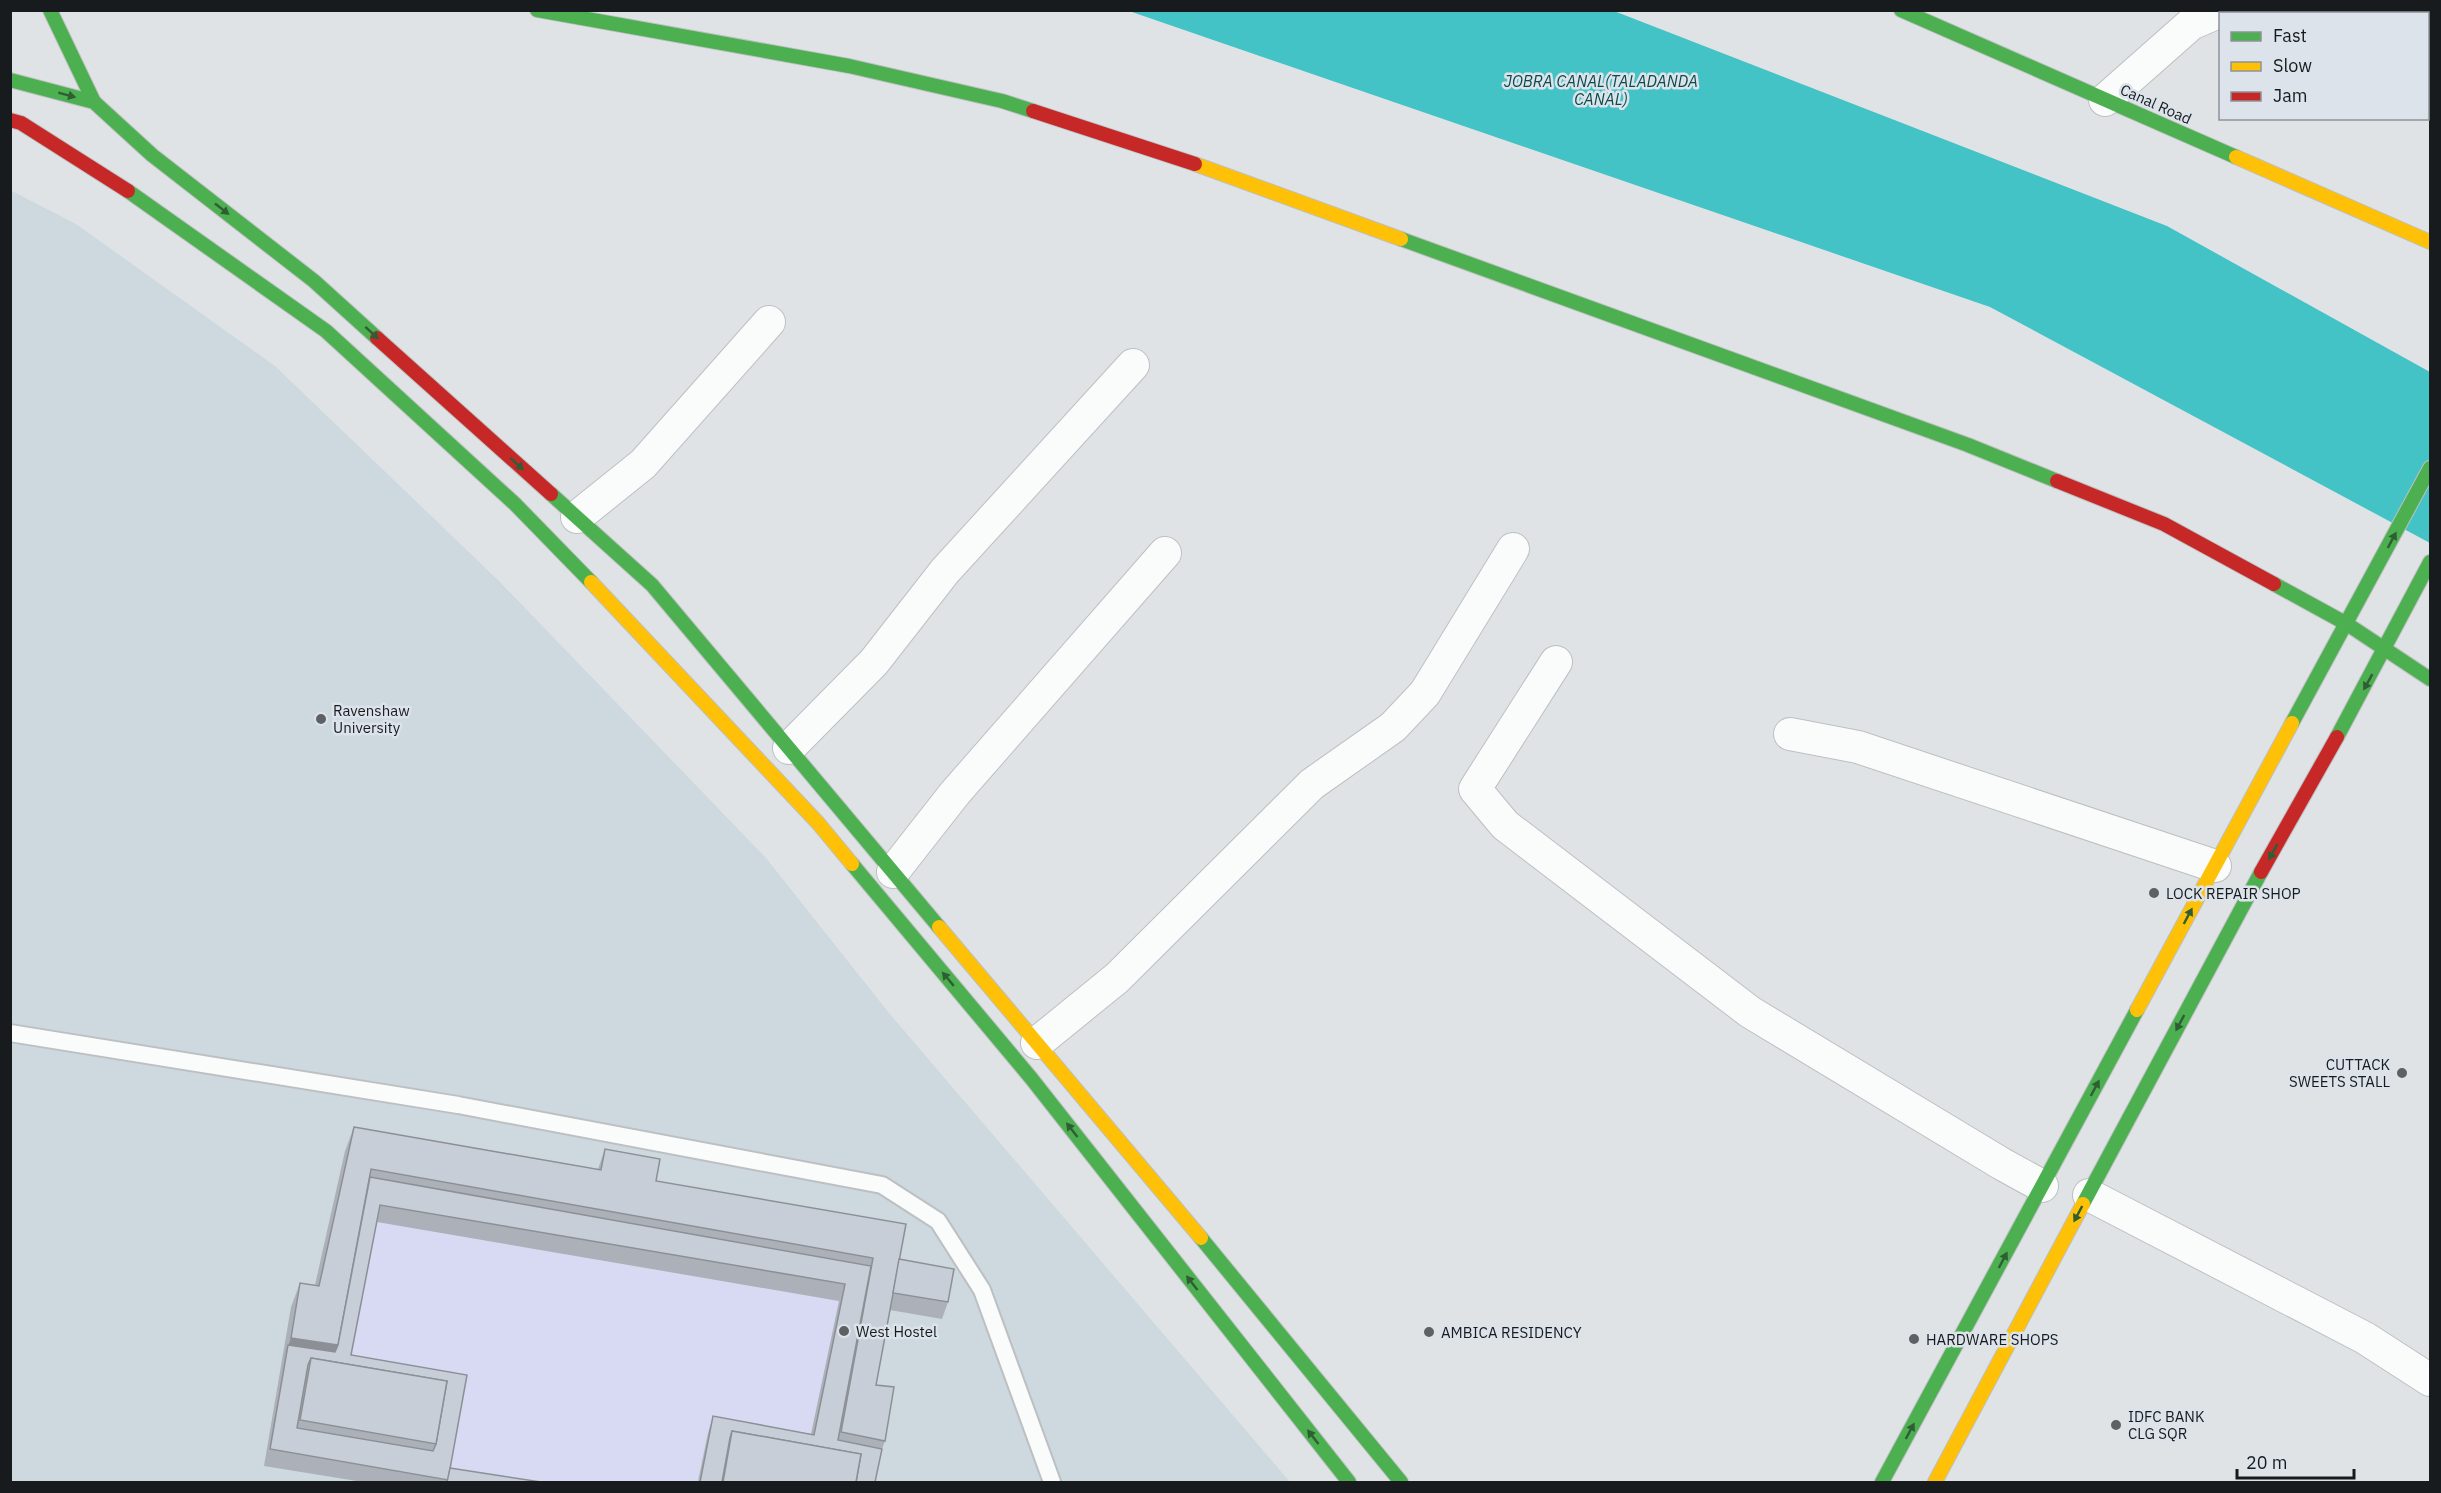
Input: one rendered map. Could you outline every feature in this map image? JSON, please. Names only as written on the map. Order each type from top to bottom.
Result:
[{"type":"main road","points":[[50,10],[94,102],[152,155],[314,280],[566,531],[818,823],[1031,1078],[1349,1482]]},
{"type":"main road","points":[[537,10],[849,66],[1002,101],[1156,150],[1990,454],[2164,524],[2347,624],[2430,679]]},
{"type":"main road","name":"Canal Road","points":[[1901,10],[2430,242]]},
{"type":"main road","points":[[10,80],[94,102]]},
{"type":"main road","points":[[10,120],[21,123],[143,200],[326,331],[515,504],[566,531],[652,585],[1286,1340],[1401,1482]]},
{"type":"main road","points":[[1882,1482],[2430,468]]},
{"type":"main road","points":[[1935,1482],[2246,899],[2386,649],[2430,562]]},
{"type":"street","points":[[2105,100],[2191,24],[2223,10]]},
{"type":"street","points":[[566,531],[643,464],[769,322]]},
{"type":"street","points":[[789,748],[874,662],[945,572],[1133,365]]},
{"type":"street","points":[[1037,1043],[1117,978],[1312,784],[1393,727],[1425,693],[1513,549]]},
{"type":"street","points":[[893,872],[955,793],[1165,553]]},
{"type":"street","points":[[1556,662],[1476,789],[1505,825],[1749,1012],[2042,1186]]},
{"type":"street","points":[[1790,734],[1858,747],[2215,866]]},
{"type":"street","points":[[2089,1195],[2365,1338],[2430,1380]]},
{"type":"lane","points":[[10,1033],[458,1106],[882,1185],[938,1221],[982,1290],[1052,1482]]},
{"type":"shaded area","name":"Ravenshaw University","points":[[10,190],[76,224],[275,366],[499,581],[766,858],[889,1013],[1290,1482],[11,1482]]},
{"type":"shaded area","points":[[374,1221],[839,1301],[808,1451],[708,1433],[697,1482],[485,1482],[445,1476],[345,1371]]},
{"type":"water","name":"JOBRA CANAL(TALADANDA CANAL)","points":[[1129,11],[1614,11],[2167,226],[2430,372],[2430,543],[1990,307]]},
{"type":"building","points":[[354,1127],[601,1170],[605,1149],[660,1159],[656,1181],[906,1224],[876,1385],[894,1387],[885,1441],[841,1432],[873,1258],[371,1169],[338,1345],[291,1338],[300,1283],[319,1286]]},
{"type":"building","points":[[370,1177],[871,1266],[838,1440],[882,1449],[875,1482],[856,1482],[861,1454],[732,1431],[722,1482],[700,1482],[713,1416],[814,1435],[845,1284],[380,1205],[351,1355],[467,1375],[448,1480],[270,1449],[288,1345],[335,1352]],"holes":[[[311,1358],[447,1381],[433,1451],[297,1428]]]},
{"type":"building","points":[[899,1259],[954,1269],[948,1302],[893,1293]]},
{"type":"building","points":[[311,1358],[447,1381],[436,1444],[300,1420]]},
{"type":"building","points":[[732,1431],[861,1454],[856,1482],[723,1482]]},
{"type":"building","points":[[450,1468],[541,1482],[447,1482]]},
{"type":"traffic: fast","points":[[50,10],[94,102]]},
{"type":"traffic: fast","points":[[537,10],[849,66],[1002,101],[1033,111]]},
{"type":"traffic: fast","points":[[1901,10],[2236,157]]},
{"type":"traffic: fast","points":[[10,80],[94,102],[152,155],[314,281],[377,338]]},
{"type":"traffic: fast","points":[[128,191],[326,331],[515,504],[591,582]]},
{"type":"traffic: fast","points":[[1401,239],[1968,445],[2057,481]]},
{"type":"traffic: fast","points":[[2292,723],[2430,468]]},
{"type":"traffic: fast","points":[[551,494],[652,585],[939,927]]},
{"type":"traffic: fast","points":[[2337,737],[2430,562]]},
{"type":"traffic: fast","points":[[2274,584],[2347,624],[2430,679]]},
{"type":"traffic: fast","points":[[852,864],[1031,1078],[1349,1482]]},
{"type":"traffic: fast","points":[[2083,1204],[2261,872]]},
{"type":"traffic: fast","points":[[1882,1482],[2137,1010]]},
{"type":"traffic: fast","points":[[1201,1238],[1401,1482]]},
{"type":"traffic: slow","points":[[2236,157],[2430,242]]},
{"type":"traffic: slow","points":[[1195,164],[1401,239]]},
{"type":"traffic: slow","points":[[591,582],[818,823],[852,864]]},
{"type":"traffic: slow","points":[[2137,1010],[2292,723]]},
{"type":"traffic: slow","points":[[939,927],[1201,1238]]},
{"type":"traffic: slow","points":[[1935,1482],[2083,1204]]},
{"type":"traffic: jam","points":[[1033,111],[1195,164]]},
{"type":"traffic: jam","points":[[10,120],[21,123],[128,191]]},
{"type":"traffic: jam","points":[[377,338],[551,494]]},
{"type":"traffic: jam","points":[[2057,481],[2164,524],[2274,584]]},
{"type":"traffic: jam","points":[[2261,872],[2337,737]]},
{"type":"place","name":"Ravenshaw University","points":[[321,719]]},
{"type":"place","name":"LOCK REPAIR SHOP","points":[[2154,893]]},
{"type":"place","name":"CUTTACK SWEETS STALL","points":[[2402,1073]]},
{"type":"place","name":"West Hostel","points":[[844,1331]]},
{"type":"place","name":"AMBICA RESIDENCY","points":[[1429,1332]]},
{"type":"place","name":"HARDWARE SHOPS","points":[[1914,1339]]},
{"type":"place","name":"IDFC BANK CLG SQR","points":[[2116,1425]]}]
